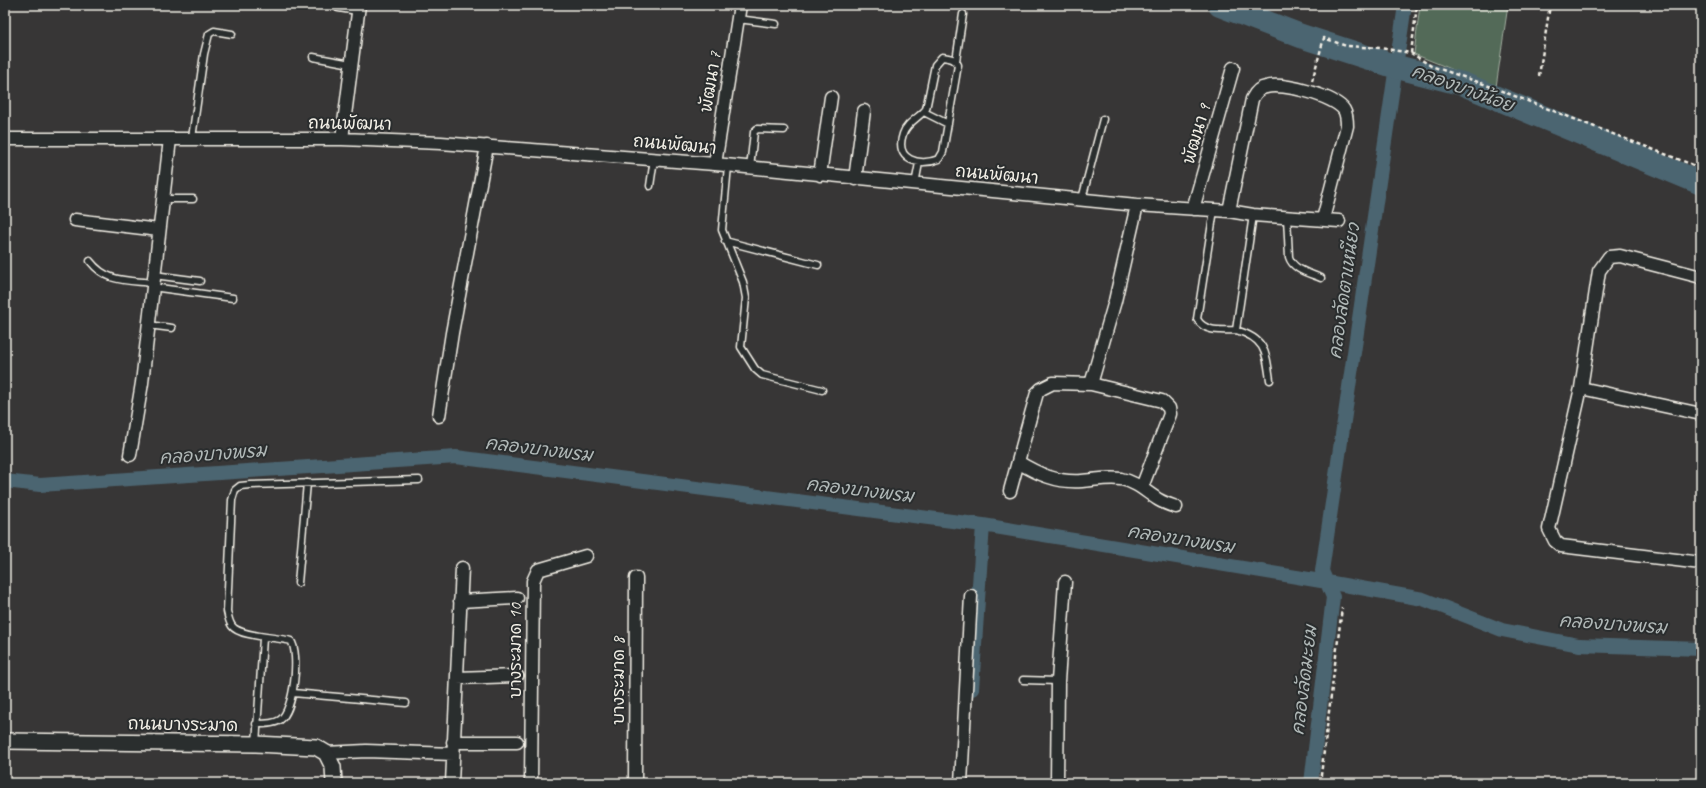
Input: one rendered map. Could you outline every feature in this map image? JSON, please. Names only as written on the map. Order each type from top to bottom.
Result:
[{"type":"street","points":[[339,5],[358,7],[342,139]]},
{"type":"street","name":"พัฒนา 7","points":[[715,164],[740,5]]},
{"type":"street","name":"พัฒนา 9","points":[[1193,208],[1233,68]]},
{"type":"street","points":[[1229,211],[1254,94],[1266,87],[1277,86],[1324,96],[1337,103],[1345,111],[1347,126],[1323,220]]},
{"type":"street","points":[[820,175],[832,97]]},
{"type":"street","points":[[855,179],[864,111]]},
{"type":"street","name":"ถนนพัฒนา","points":[[5,138],[342,139],[487,146],[715,164],[855,179],[1137,205],[1193,208],[1253,215],[1339,221]]},
{"type":"street","points":[[130,455],[142,383],[170,139]]},
{"type":"street","points":[[439,416],[452,333],[487,146]]},
{"type":"street","points":[[1091,384],[1115,302],[1137,205]]},
{"type":"street","points":[[75,220],[159,230]]},
{"type":"street","points":[[1701,277],[1620,256],[1609,257],[1599,271],[1581,388],[1549,529],[1554,541],[1561,546],[1701,563]]},
{"type":"street","points":[[1010,491],[1037,393],[1041,389],[1053,383],[1091,384],[1162,401],[1169,408],[1170,414],[1142,487]]},
{"type":"street","points":[[1581,388],[1701,414]]},
{"type":"street","points":[[1018,462],[1040,474],[1059,480],[1121,479],[1142,487],[1160,501],[1176,507]]},
{"type":"street","name":"บางระมาด 10","points":[[531,783],[533,581],[538,570],[586,556]]},
{"type":"street","points":[[452,783],[452,754],[462,568]]},
{"type":"street","name":"บางระมาด 8","points":[[635,783],[636,578]]},
{"type":"street","points":[[1057,783],[1058,681],[1065,582]]},
{"type":"street","points":[[961,783],[971,596]]},
{"type":"street","points":[[460,601],[517,598]]},
{"type":"street","points":[[457,678],[517,676]]},
{"type":"street","name":"ถนนบางระมาด","points":[[5,741],[316,746],[326,754]]},
{"type":"street","points":[[453,742],[517,742]]},
{"type":"street","points":[[334,783],[333,767],[326,754],[366,751],[452,754]]},
{"type":"lane","points":[[956,61],[942,57],[938,60],[935,65],[930,97],[924,112],[907,126],[903,133],[903,152],[906,157],[919,163],[939,159],[943,152],[958,68],[956,61],[963,14]]},
{"type":"lane","points":[[738,19],[776,24]]},
{"type":"lane","points":[[192,138],[204,54],[209,34],[214,31],[232,34]]},
{"type":"lane","points":[[313,56],[351,64]]},
{"type":"lane","points":[[924,112],[948,124]]},
{"type":"lane","points":[[1082,199],[1103,119]]},
{"type":"lane","points":[[750,168],[754,132],[757,129],[784,130]]},
{"type":"lane","points":[[650,186],[654,159]]},
{"type":"lane","points":[[915,184],[919,163]]},
{"type":"lane","points":[[728,166],[722,230],[725,241],[743,282],[746,298],[741,347],[755,369],[762,375],[822,390]]},
{"type":"lane","points":[[163,199],[193,199]]},
{"type":"lane","points":[[1214,210],[1197,319],[1200,325],[1206,328],[1236,330],[1250,334],[1265,350],[1270,380]]},
{"type":"lane","points":[[1236,330],[1253,215]]},
{"type":"lane","points":[[1286,217],[1291,262],[1294,266],[1321,278]]},
{"type":"lane","points":[[725,241],[818,265]]},
{"type":"lane","points":[[90,261],[101,273],[117,279],[153,282],[200,281]]},
{"type":"lane","points":[[153,282],[233,298]]},
{"type":"lane","points":[[148,325],[172,328]]},
{"type":"lane","points":[[256,724],[268,724],[280,720],[287,713],[293,693],[295,651],[294,645],[291,641],[284,639],[263,638],[237,630],[232,626],[228,618],[227,611],[232,508],[235,490],[240,486],[419,480]]},
{"type":"lane","points":[[298,583],[307,483]]},
{"type":"lane","points":[[256,744],[256,724],[263,638]]},
{"type":"lane","points":[[1023,680],[1058,681]]},
{"type":"lane","points":[[293,693],[406,703]]},
{"type":"path","points":[[1411,53],[1417,5]]},
{"type":"path","points":[[1539,76],[1550,5]]},
{"type":"path","points":[[1309,92],[1324,38],[1346,46],[1380,48],[1411,53],[1431,66],[1481,83],[1701,168]]},
{"type":"path","points":[[1320,783],[1342,608]]},
{"type":"green space","points":[[1420,5],[1508,5],[1496,87],[1414,54]]},
{"type":"waterway","name":"คลองบางน้อย","points":[[1220,5],[1301,36],[1397,67],[1463,84],[1701,183]]},
{"type":"waterway","name":"คลองลัดตาเหนียว","points":[[1311,783],[1333,597],[1322,571],[1405,5]]},
{"type":"waterway","name":"คลองบางพรม","points":[[5,481],[40,485],[456,457],[983,525],[1327,582],[1423,599],[1502,630],[1579,645],[1701,649]]},
{"type":"waterway","points":[[972,689],[983,525]]},
{"type":"water label","name":"คลองลัดมะยม","points":[[1304,680]]}]
